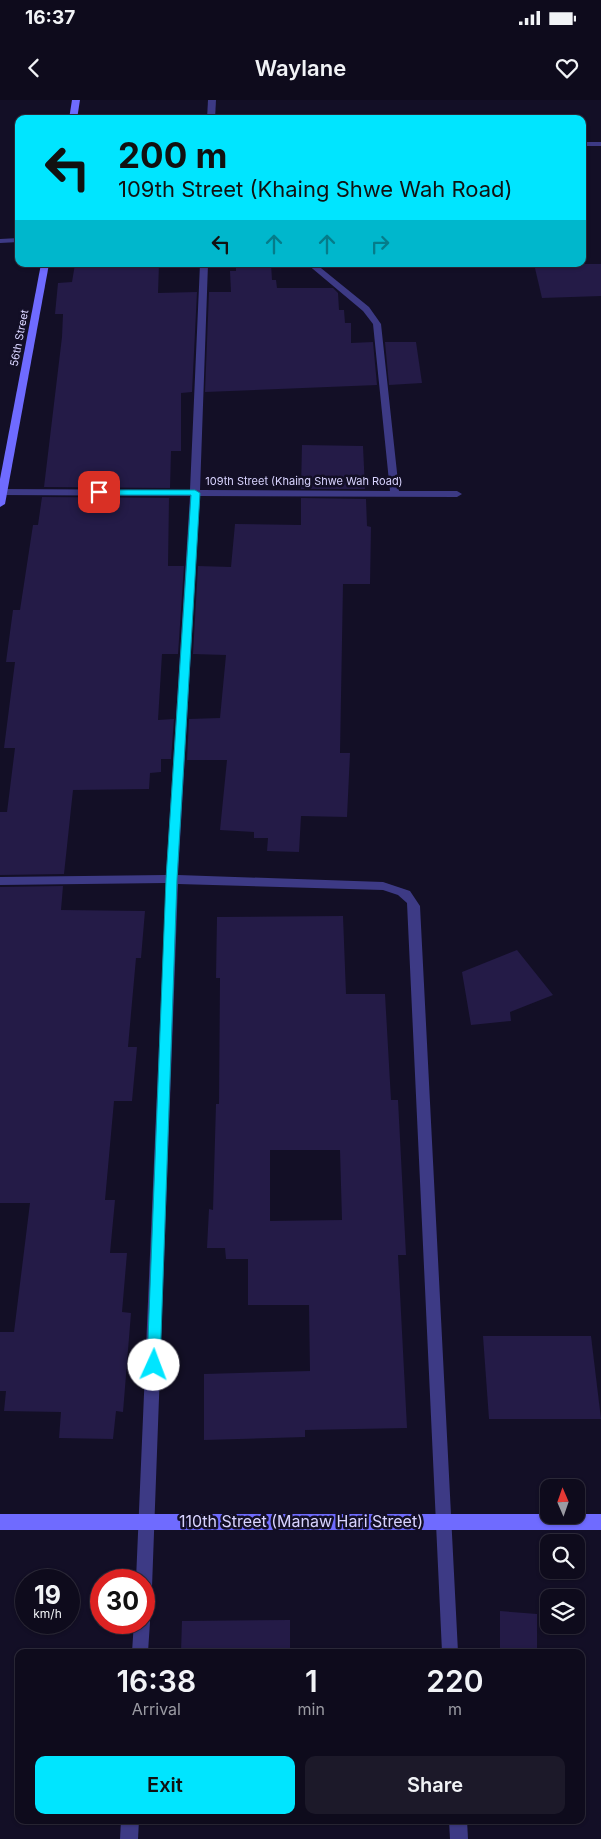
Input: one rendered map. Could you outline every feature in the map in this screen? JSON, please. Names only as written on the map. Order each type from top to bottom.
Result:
[{"type":"street","points":[[74,115],[76,100]]},
{"type":"street","points":[[211,115],[212,100]]},
{"type":"street","points":[[586,144],[601,144]]},
{"type":"street","points":[[0,241],[15,240]]},
{"type":"street","name":"56th Street","points":[[0,504],[44,267]]},
{"type":"street","points":[[145,1569],[172,879],[195,493],[204,267]]},
{"type":"street","points":[[315,267],[366,309],[377,324],[395,494]]},
{"type":"street","name":"109th Street (Khaing Shwe Wah Road)","points":[[1,492],[457,494]]},
{"type":"street","points":[[0,882],[172,879],[384,886],[397,888],[410,896],[414,906],[450,1649]]},
{"type":"street","name":"110th Street (Manaw Hari Street)","points":[[0,1522],[601,1522]]},
{"type":"street","points":[[140,1649],[141,1634]]},
{"type":"street","points":[[129,1839],[130,1824]]},
{"type":"street","points":[[458,1824],[459,1839]]},
{"type":"building","points":[[586,264],[601,264],[601,296],[542,298],[535,267],[586,267]]},
{"type":"building","points":[[74,267],[159,267],[158,293],[197,292],[192,392],[181,393],[181,451],[171,451],[170,488],[44,487],[62,337],[63,314],[55,314],[58,283],[72,282]]},
{"type":"building","points":[[236,267],[271,267],[272,280],[276,280],[277,288],[333,288],[338,293],[339,310],[344,310],[345,323],[351,323],[351,343],[373,342],[377,385],[205,392],[209,292],[231,292],[230,271],[236,271]]},
{"type":"building","points":[[385,342],[416,342],[422,383],[389,385]]},
{"type":"building","points":[[302,445],[363,446],[365,489],[301,489]]},
{"type":"building","points":[[42,497],[169,498],[168,566],[184,566],[178,654],[162,654],[158,720],[174,719],[171,759],[161,759],[161,772],[150,773],[149,789],[73,790],[64,874],[0,875],[0,812],[7,812],[15,748],[4,748],[15,662],[6,662],[13,610],[20,610],[33,525],[38,525]]},
{"type":"building","points":[[301,498],[366,499],[367,526],[371,527],[370,584],[343,584],[340,753],[350,753],[347,817],[301,816],[299,852],[267,851],[268,838],[254,838],[254,832],[220,830],[227,760],[187,760],[189,719],[220,718],[226,655],[193,654],[198,566],[231,567],[235,524],[301,525]]},
{"type":"building","points":[[63,886],[61,910],[145,911],[141,958],[136,958],[128,1047],[137,1047],[132,1101],[114,1101],[105,1200],[115,1200],[110,1253],[127,1253],[122,1312],[131,1313],[123,1412],[116,1411],[113,1439],[59,1438],[61,1412],[4,1411],[6,1391],[0,1391],[0,1332],[14,1332],[30,1203],[0,1203],[0,887]]},
{"type":"building","points":[[343,916],[346,994],[385,994],[391,1100],[398,1100],[406,1255],[398,1255],[407,1428],[305,1430],[305,1437],[204,1440],[204,1374],[310,1371],[309,1305],[248,1305],[248,1259],[226,1259],[225,1248],[207,1248],[209,1209],[213,1210],[216,1104],[219,1104],[220,978],[216,978],[217,917]],"holes":[[[270,1150],[340,1150],[342,1220],[270,1221]]]},
{"type":"building","points":[[517,950],[553,995],[510,1012],[511,1021],[471,1025],[462,972]]},
{"type":"building","points":[[483,1336],[591,1336],[601,1419],[489,1419]]},
{"type":"building","points":[[500,1611],[537,1614],[537,1649],[500,1649]]},
{"type":"building","points":[[290,1620],[290,1649],[181,1649],[182,1621]]},
{"type":"route","points":[[99,492],[195,493],[172,879],[154,1365]]}]
